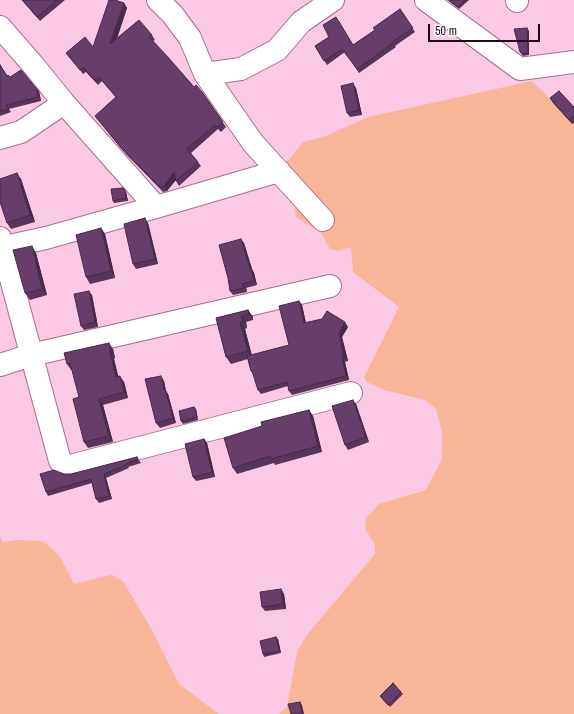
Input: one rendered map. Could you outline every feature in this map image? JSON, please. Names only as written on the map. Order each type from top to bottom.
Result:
[{"type":"street","points":[[158,0],[173,15],[190,38],[205,74],[253,143],[323,220]]},
{"type":"street","points":[[205,74],[241,69],[277,50],[301,22],[316,0]]},
{"type":"street","points":[[301,22],[333,0]]},
{"type":"street","points":[[426,0],[520,69],[574,62]]},
{"type":"street","points":[[0,27],[64,103],[156,207]]},
{"type":"street","points":[[0,138],[21,132],[64,103]]},
{"type":"street","points":[[279,171],[46,238],[1,244],[60,461],[70,466],[351,393]]},
{"type":"street","points":[[0,365],[31,355],[330,286]]},
{"type":"shaded area","points":[[532,81],[574,122],[574,714],[279,714],[287,707],[297,652],[306,636],[375,554],[375,546],[365,528],[366,518],[379,504],[426,490],[442,459],[442,432],[436,409],[425,400],[384,390],[367,382],[364,377],[399,307],[353,272],[351,247],[339,251],[330,249],[321,233],[296,217],[291,181],[282,168],[303,142],[326,136],[368,117]]},
{"type":"shaded area","points":[[0,536],[3,542],[17,540],[43,541],[59,555],[74,584],[111,575],[123,581],[153,632],[179,684],[219,714],[0,714]]},
{"type":"building","points":[[22,0],[57,0],[37,17]]},
{"type":"building","points":[[109,0],[124,3],[110,44],[139,20],[152,35],[149,37],[194,87],[196,85],[223,122],[217,127],[215,125],[187,149],[198,162],[176,181],[174,172],[164,186],[160,187],[122,149],[95,116],[116,97],[99,77],[94,80],[83,67],[80,70],[66,53],[85,37],[93,47]]},
{"type":"building","points":[[449,0],[465,0],[458,7]]},
{"type":"building","points":[[400,9],[413,28],[357,69],[342,49],[324,61],[315,46],[329,37],[323,25],[336,17],[353,45],[375,30],[373,28]]},
{"type":"building","points":[[527,28],[528,53],[522,54],[520,52],[514,29]]},
{"type":"building","points":[[0,65],[7,76],[8,75],[10,77],[21,70],[36,88],[38,97],[6,105],[9,109],[0,111]]},
{"type":"building","points":[[353,83],[359,110],[347,113],[341,86]]},
{"type":"building","points":[[559,91],[574,107],[574,115],[569,120],[550,98]]},
{"type":"building","points":[[17,173],[30,215],[7,223],[0,202],[0,179]]},
{"type":"building","points":[[123,188],[125,190],[126,198],[113,201],[111,189]]},
{"type":"building","points":[[145,218],[155,259],[133,264],[124,224]]},
{"type":"building","points":[[101,228],[111,271],[86,277],[76,235]]},
{"type":"building","points":[[241,239],[254,281],[242,284],[244,288],[230,291],[219,245]]},
{"type":"building","points":[[32,246],[42,289],[25,293],[13,250]]},
{"type":"building","points":[[89,291],[95,322],[81,326],[74,294]]},
{"type":"building","points":[[299,301],[304,323],[322,319],[327,311],[345,322],[339,333],[346,376],[289,391],[287,382],[258,390],[247,356],[289,345],[279,306]]},
{"type":"building","points":[[248,310],[249,314],[241,316],[243,321],[240,322],[248,351],[226,357],[216,318]]},
{"type":"building","points":[[109,343],[116,377],[120,376],[124,392],[99,399],[109,436],[84,442],[73,399],[79,397],[70,363],[67,364],[64,353]]},
{"type":"building","points":[[161,376],[173,418],[156,423],[145,379]]},
{"type":"building","points":[[353,400],[366,437],[345,445],[332,406]]},
{"type":"building","points":[[194,407],[197,417],[181,421],[179,411]]},
{"type":"building","points":[[309,410],[318,446],[271,459],[270,456],[233,468],[224,438],[262,426],[261,422]]},
{"type":"building","points":[[204,439],[212,472],[193,477],[185,444]]},
{"type":"building","points":[[137,457],[138,459],[104,474],[109,496],[96,499],[91,479],[46,492],[40,474],[54,470],[64,474],[71,474]]},
{"type":"building","points":[[281,589],[283,604],[262,607],[260,592]]},
{"type":"building","points":[[276,637],[279,651],[263,654],[260,641]]},
{"type":"building","points":[[393,683],[401,692],[388,705],[380,696]]},
{"type":"building","points":[[300,702],[302,714],[291,714],[288,704]]}]
